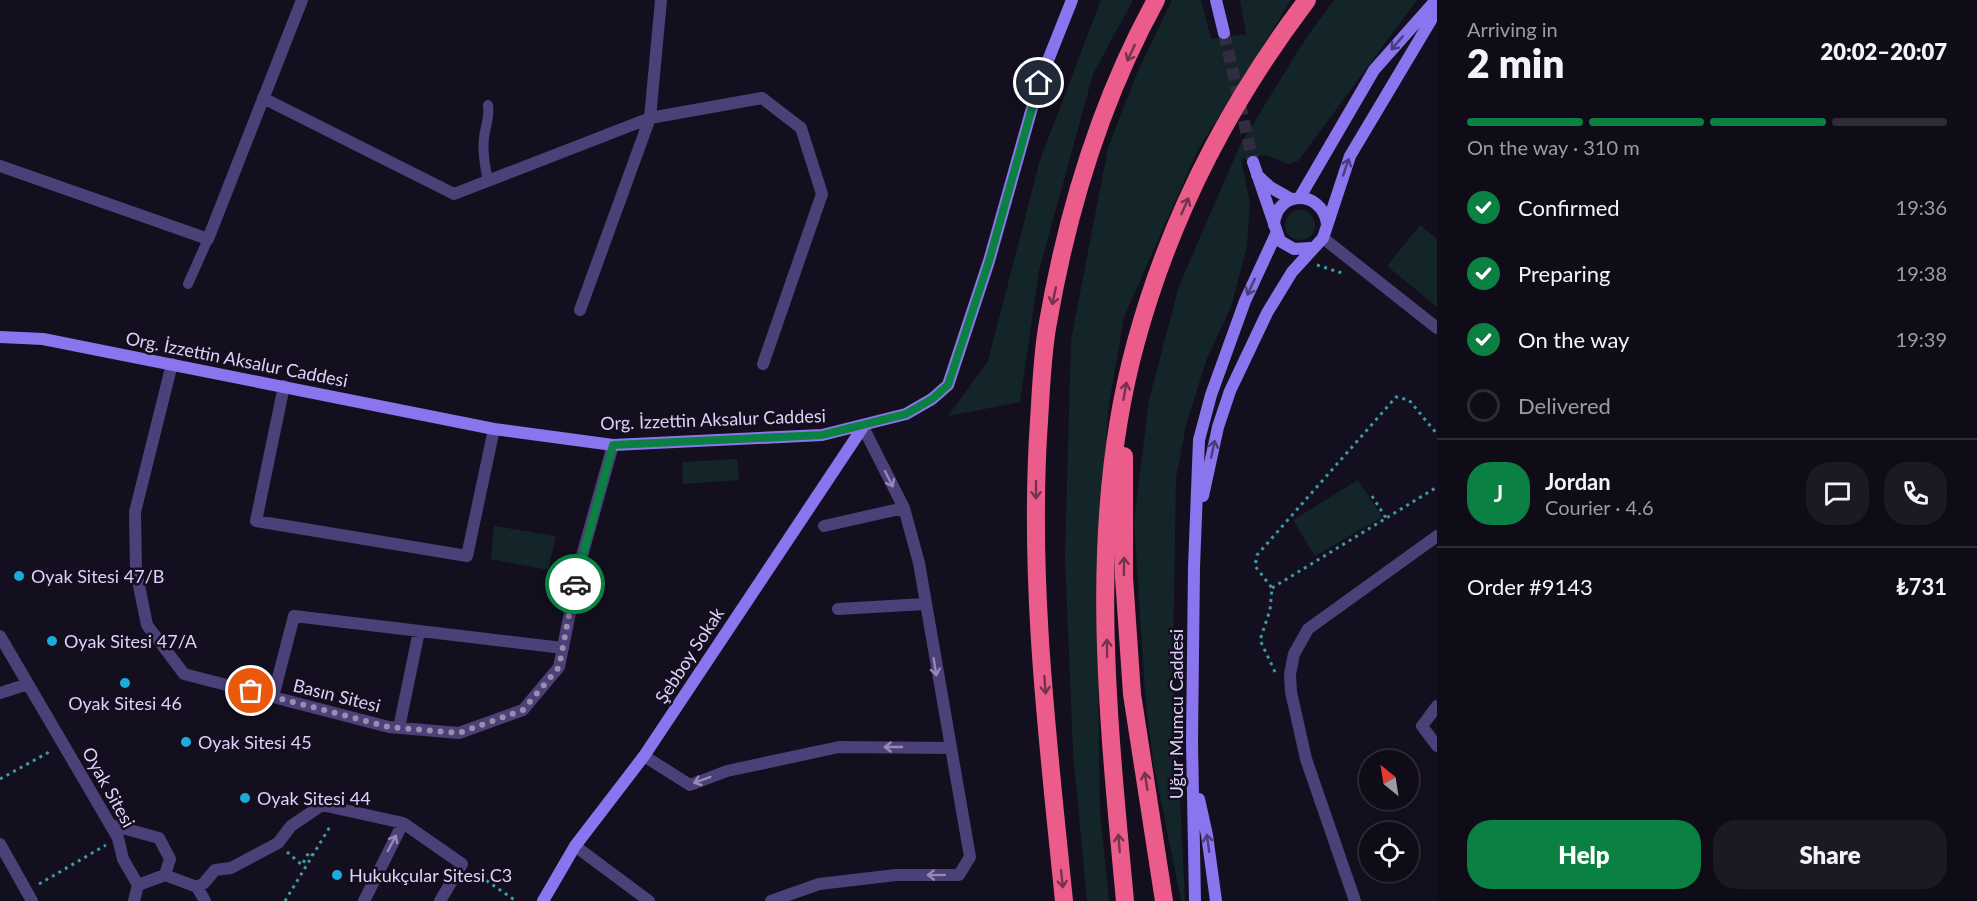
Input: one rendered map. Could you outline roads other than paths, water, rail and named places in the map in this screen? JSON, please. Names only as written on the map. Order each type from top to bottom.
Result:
[{"type":"highway","points":[[1064,901],[1038,596],[1036,476],[1047,329],[1091,152],[1111,99],[1156,0]]},
{"type":"highway","points":[[1125,901],[1110,728],[1106,649],[1109,520],[1119,424],[1135,343],[1172,236],[1203,164],[1249,82],[1307,0]]},
{"type":"highway","points":[[1119,424],[1124,449],[1124,577],[1132,694],[1164,901]]},
{"type":"main road","name":"Org. İzzettin Aksalur Caddesi","points":[[0,337],[43,339],[494,429],[613,445],[822,435],[863,427],[906,414],[932,399],[948,385],[989,261],[1039,83],[1072,0]]},
{"type":"main road","points":[[1216,0],[1224,33]]},
{"type":"main road","points":[[1196,526],[1199,440],[1210,394],[1274,230],[1277,209],[1295,197],[1374,70],[1436,0]]},
{"type":"main road","points":[[1196,526],[1218,427],[1230,391],[1268,312],[1293,272],[1311,248],[1323,238],[1350,156],[1437,10]]},
{"type":"main road","points":[[1253,162],[1274,230],[1280,241],[1294,249],[1311,248]]},
{"type":"main road","points":[[1256,174],[1270,187],[1295,197],[1315,201],[1321,207],[1327,223]]},
{"type":"main road","name":"Şebboy Sokak","points":[[543,901],[575,846],[645,756],[863,427]]},
{"type":"main road","name":"Uğur Mumcu Caddesi","points":[[1195,901],[1195,780],[1192,742],[1196,526]]},
{"type":"main road","points":[[1195,780],[1207,835],[1216,901]]},
{"type":"street","points":[[0,166],[208,239],[302,0]]},
{"type":"street","points":[[580,310],[650,118],[661,0]]},
{"type":"street","points":[[263,98],[454,194],[650,118],[762,98],[801,128],[822,194],[764,364]]},
{"type":"street","points":[[1323,238],[1437,328]]},
{"type":"street","name":"Basın Sitesi","points":[[172,364],[135,512],[136,572],[147,625],[184,674],[399,728],[459,733],[523,710],[559,667],[580,563],[613,445]]},
{"type":"street","points":[[284,386],[256,521],[467,556],[494,429]]},
{"type":"street","points":[[771,901],[819,884],[896,876],[959,875],[969,857],[919,563],[904,508],[863,427]]},
{"type":"street","points":[[824,526],[904,508]]},
{"type":"street","points":[[1354,900],[1306,759],[1291,692],[1290,674],[1294,654],[1308,629],[1437,536]]},
{"type":"street","points":[[838,609],[925,604]]},
{"type":"street","points":[[273,697],[294,616],[563,648]]},
{"type":"street","points":[[399,728],[419,631]]},
{"type":"street","name":"Oyak Sitesi","points":[[0,636],[111,825],[118,838],[123,859],[138,885]]},
{"type":"street","points":[[0,693],[28,684]]},
{"type":"street","points":[[1437,706],[1422,726],[1437,746]]},
{"type":"street","points":[[645,756],[690,785],[727,771],[839,747],[951,748]]},
{"type":"street","points":[[196,887],[204,883],[215,870],[231,868],[278,843],[291,826],[322,805],[403,823],[462,864],[440,901]]},
{"type":"street","points":[[364,901],[403,823]]},
{"type":"street","points":[[111,825],[159,838],[170,859],[165,875]]},
{"type":"street","points":[[0,844],[29,896]]},
{"type":"street","points":[[575,846],[649,901]]},
{"type":"street","points":[[134,901],[138,885],[165,875],[196,887],[205,901]]},
{"type":"lane","points":[[488,105],[484,164],[488,181]]},
{"type":"lane","points":[[188,284],[208,239]]},
{"type":"tunnel","points":[[1224,33],[1253,162]]},
{"type":"place","name":"Oyak Sitesi 47/B","points":[[19,576]]},
{"type":"place","name":"Oyak Sitesi 47/A","points":[[52,641]]},
{"type":"place","name":"Oyak Sitesi 46","points":[[125,683]]},
{"type":"place","name":"Oyak Sitesi 45","points":[[186,742]]},
{"type":"place","name":"Oyak Sitesi 44","points":[[245,798]]},
{"type":"place","name":"Hukukçular Sitesi C3","points":[[337,875]]}]
